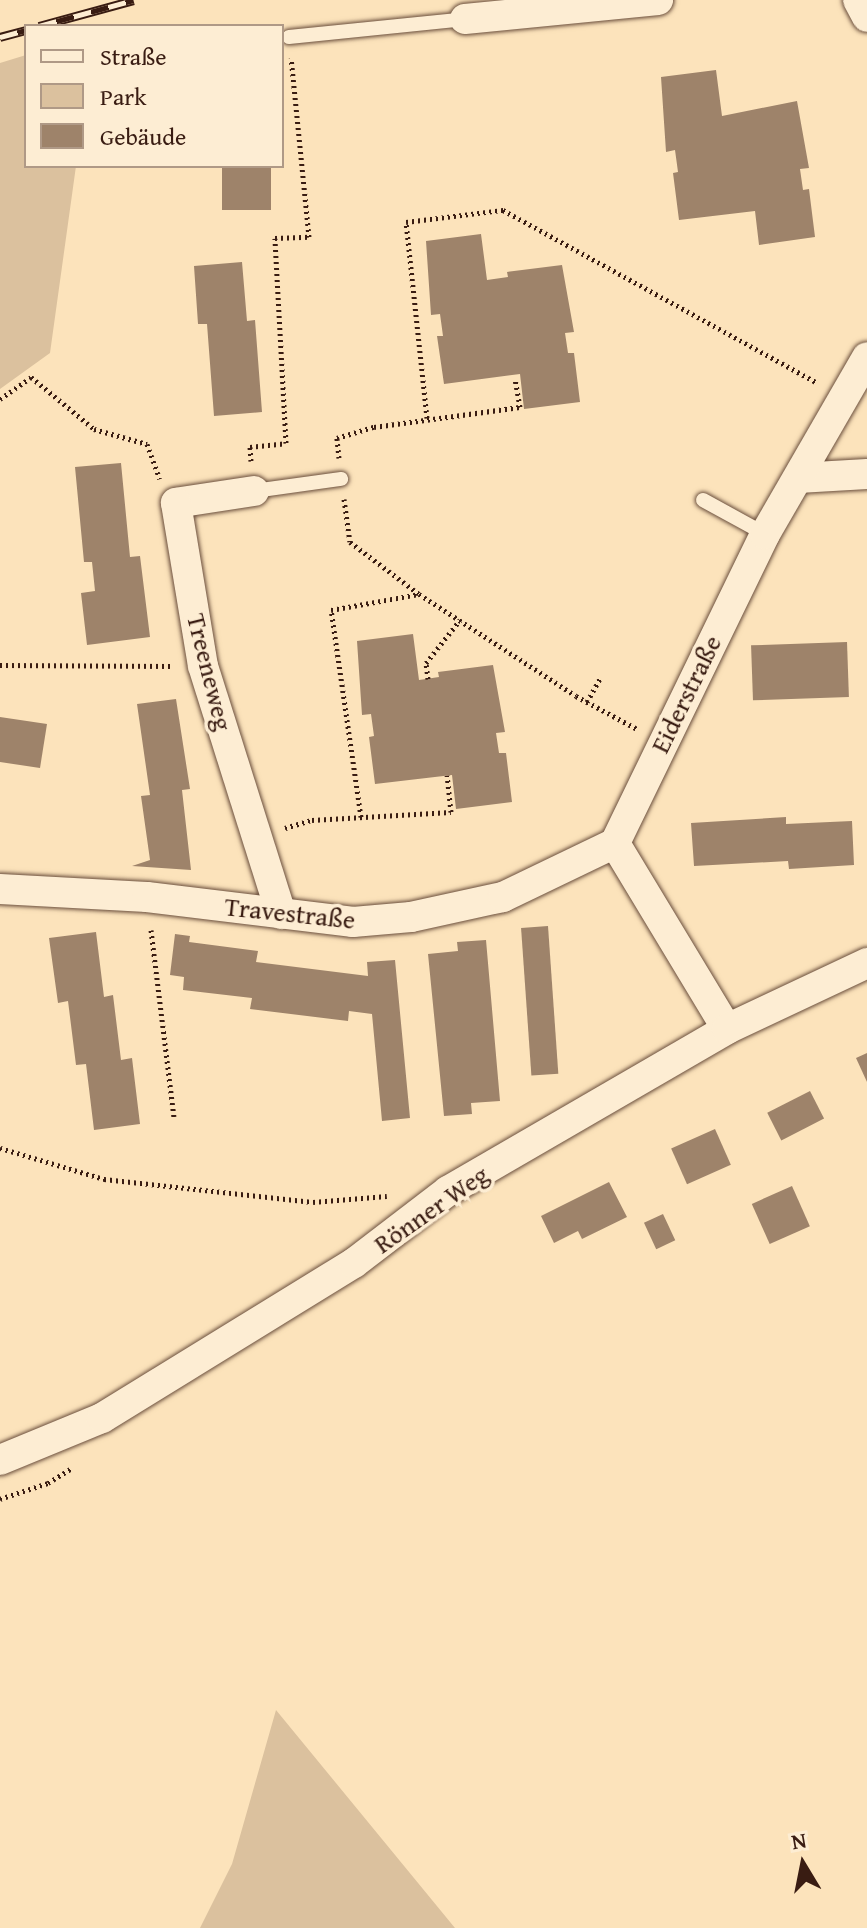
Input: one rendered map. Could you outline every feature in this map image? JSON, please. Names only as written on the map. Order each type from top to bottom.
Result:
[{"type":"street","points":[[465,19],[658,0]]},
{"type":"street","points":[[858,0],[867,17]]},
{"type":"street","name":"Eiderstraße","points":[[615,843],[765,534],[867,357]]},
{"type":"street","points":[[798,478],[867,474]]},
{"type":"street","points":[[176,503],[254,491]]},
{"type":"street","name":"Treeneweg","points":[[176,503],[203,666],[281,914]]},
{"type":"street","points":[[615,843],[727,1029]]},
{"type":"street","name":"Travestraße","points":[[0,889],[147,897],[353,922],[456,909],[503,897],[615,843]]},
{"type":"street","name":"Rönner Weg","points":[[0,1460],[102,1418],[354,1263],[448,1191],[727,1029],[867,963]]},
{"type":"lane","points":[[289,37],[465,19]]},
{"type":"lane","points":[[254,491],[341,479]]},
{"type":"lane","points":[[703,500],[765,534]]},
{"type":"path","points":[[254,491],[250,447],[286,443],[275,238],[309,237],[289,37]]},
{"type":"path","points":[[427,418],[406,222],[503,210],[844,397]]},
{"type":"path","points":[[0,399],[31,377],[94,429],[147,444],[152,467],[176,503]]},
{"type":"path","points":[[515,378],[520,407],[427,418],[337,438],[350,542],[419,594],[587,702],[663,742]]},
{"type":"path","points":[[361,817],[331,610],[419,594]]},
{"type":"path","points":[[428,679],[426,663],[460,620]]},
{"type":"path","points":[[0,665],[203,666]]},
{"type":"path","points":[[587,702],[601,677]]},
{"type":"path","points":[[257,836],[312,820],[451,812],[447,775]]},
{"type":"path","points":[[147,897],[174,1117]]},
{"type":"path","points":[[0,1148],[104,1179],[313,1202],[397,1195]]},
{"type":"green space","points":[[24,56],[24,168],[76,168],[50,353],[0,389],[0,63]]},
{"type":"green space","points":[[276,1710],[455,1928],[200,1928],[232,1864]]},
{"type":"building","points":[[716,70],[722,116],[797,101],[809,168],[800,169],[803,190],[809,189],[815,237],[759,245],[755,211],[679,220],[673,173],[678,172],[675,150],[666,152],[661,77]]},
{"type":"building","points":[[222,168],[271,168],[271,210],[222,210]]},
{"type":"building","points":[[481,234],[487,280],[508,277],[507,272],[562,265],[574,332],[565,333],[568,353],[574,353],[580,402],[524,409],[520,374],[444,384],[437,336],[443,336],[440,314],[431,315],[426,241]]},
{"type":"building","points":[[242,262],[247,321],[255,320],[262,412],[214,416],[207,324],[198,324],[194,266]]},
{"type":"building","points":[[121,463],[130,557],[140,556],[150,637],[87,645],[81,593],[95,591],[92,562],[84,562],[75,467]]},
{"type":"building","points":[[413,634],[419,680],[439,677],[438,672],[493,665],[505,732],[496,733],[499,753],[506,753],[512,802],[456,809],[452,775],[375,784],[369,737],[374,736],[371,714],[362,715],[357,641]]},
{"type":"building","points":[[847,642],[849,697],[753,700],[751,645]]},
{"type":"building","points":[[176,699],[190,789],[182,790],[191,870],[132,866],[150,860],[141,796],[150,795],[137,704]]},
{"type":"building","points":[[0,717],[47,724],[40,768],[0,762]]},
{"type":"building","points":[[786,817],[786,824],[852,821],[854,865],[789,869],[788,861],[694,866],[691,823]]},
{"type":"building","points":[[548,926],[558,1074],[531,1076],[521,928]]},
{"type":"building","points":[[96,932],[104,997],[113,995],[121,1060],[132,1058],[140,1124],[94,1130],[86,1064],[76,1065],[68,1001],[58,1003],[49,938]]},
{"type":"building","points":[[175,934],[190,936],[189,942],[258,951],[256,962],[368,976],[367,962],[395,960],[410,1118],[382,1121],[372,1014],[349,1011],[348,1021],[250,1009],[252,998],[183,990],[184,977],[170,975]]},
{"type":"building","points":[[486,940],[500,1101],[471,1103],[472,1114],[444,1116],[428,954],[458,951],[457,942]]},
{"type":"building","points":[[867,1053],[867,1082],[856,1058]]},
{"type":"building","points":[[810,1091],[824,1119],[781,1140],[767,1113]]},
{"type":"building","points":[[715,1129],[731,1165],[687,1184],[671,1149]]},
{"type":"building","points":[[609,1182],[627,1217],[582,1239],[578,1231],[554,1243],[541,1216]]},
{"type":"building","points":[[792,1186],[810,1226],[770,1244],[752,1204]]},
{"type":"building","points":[[663,1214],[675,1240],[656,1249],[644,1223]]},
{"type":"railway","points":[[46,24],[134,0]]},
{"type":"railway","points":[[0,37],[24,31]]}]
